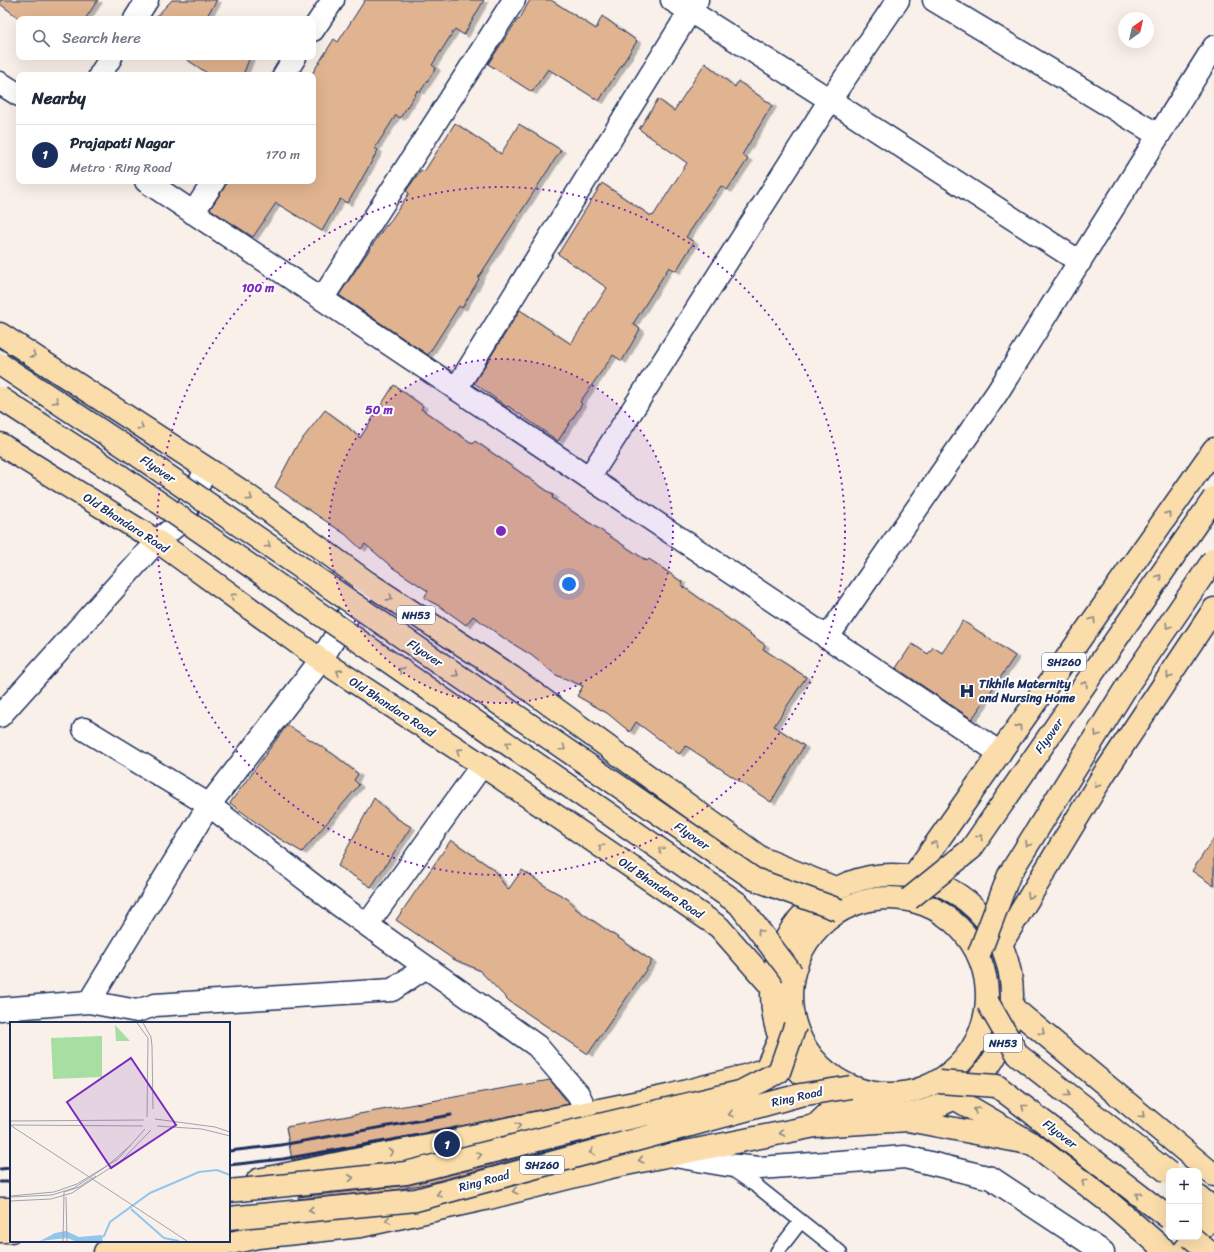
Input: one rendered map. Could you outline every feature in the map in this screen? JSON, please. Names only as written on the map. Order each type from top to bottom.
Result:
[{"type":"main road","name":"NH53","points":[[0,334],[243,492],[368,583],[513,678],[761,858],[835,888]]},
{"type":"main road","name":"Flyover","points":[[0,364],[130,450],[754,879],[839,910]]},
{"type":"main road","points":[[0,398],[129,482],[739,904],[792,974]]},
{"type":"main road","name":"Old Bhandara Road","points":[[0,444],[157,541],[321,660],[482,765],[719,927],[772,986]]},
{"type":"main road","name":"SH260","points":[[913,876],[1214,448]]},
{"type":"main road","name":"Flyover","points":[[908,899],[971,849],[1214,498]]},
{"type":"main road","points":[[979,954],[1009,875],[1128,686],[1214,559]]},
{"type":"main road","points":[[1001,944],[1104,774],[1214,609]]},
{"type":"main road","name":"NH53","points":[[787,1032],[773,1012],[772,986],[781,947],[803,913],[835,888],[873,876],[913,876],[949,888],[980,912],[1001,944],[1011,974],[1012,1006],[1003,1043],[983,1074],[954,1098],[917,1113],[877,1114],[845,1095]]},
{"type":"main road","name":"Flyover","points":[[884,897],[908,899],[937,909],[962,928],[979,954],[987,978],[988,1003],[981,1034],[964,1061],[939,1082],[910,1093],[845,1095],[807,1051],[787,1032],[792,974],[802,948],[818,927],[839,910],[861,901],[884,897]]},
{"type":"main road","name":"Flyover","points":[[988,1003],[1018,1054],[1166,1171]]},
{"type":"main road","name":"NH53","points":[[1012,1006],[1214,1175]]},
{"type":"main road","points":[[230,1183],[262,1179],[668,1096],[733,1080],[766,1069],[787,1032]]},
{"type":"main road","name":"Ring Road","points":[[230,1191],[406,1173],[557,1135],[740,1092],[779,1072],[787,1032]]},
{"type":"main road","name":"Flyover","points":[[939,1082],[997,1086],[1166,1216]]},
{"type":"main road","name":"Ring Road","points":[[230,1218],[416,1200],[800,1095],[845,1095]]},
{"type":"main road","points":[[815,1126],[845,1095]]},
{"type":"main road","points":[[954,1098],[1034,1144],[1109,1202],[1167,1252]]},
{"type":"main road","points":[[105,1252],[209,1250],[258,1237],[361,1226],[489,1198],[611,1167],[815,1126],[908,1120],[1034,1144]]},
{"type":"main road","points":[[1202,1199],[1214,1209]]},
{"type":"main road","points":[[1202,1228],[1214,1213]]},
{"type":"main road","points":[[1183,1252],[1193,1240]]},
{"type":"main road","points":[[1195,1240],[1209,1252]]},
{"type":"street","points":[[137,16],[148,0]]},
{"type":"street","points":[[316,26],[333,0]]},
{"type":"street","points":[[322,299],[514,0]]},
{"type":"street","points":[[589,478],[830,100],[898,0]]},
{"type":"street","points":[[934,0],[1158,135]]},
{"type":"street","points":[[456,389],[686,4],[830,100],[1080,262]]},
{"type":"street","points":[[827,638],[997,392],[1214,47]]},
{"type":"street","points":[[102,72],[109,60]]},
{"type":"street","points":[[286,72],[294,60]]},
{"type":"street","points":[[0,83],[16,93]]},
{"type":"street","points":[[150,184],[1000,753]]},
{"type":"street","points":[[193,213],[212,184]]},
{"type":"street","points":[[0,716],[157,541],[182,521],[206,469]]},
{"type":"street","points":[[89,1002],[209,805],[321,660],[368,583]]},
{"type":"street","points":[[84,729],[209,805],[339,905],[537,1046],[578,1094],[587,1112]]},
{"type":"street","points":[[367,925],[482,765]]},
{"type":"street","points":[[0,1009],[89,1002],[137,1011],[155,1005],[392,990],[426,967]]},
{"type":"street","points":[[666,1155],[727,1166],[760,1168],[905,1157],[991,1178],[1104,1252]]},
{"type":"lane","points":[[727,1166],[758,1188],[840,1252]]},
{"type":"lane","points":[[777,1252],[801,1222]]},
{"type":"building","points":[[0,0],[98,0],[87,16],[16,16],[0,4]]},
{"type":"building","points":[[172,0],[217,0],[207,16],[157,16]]},
{"type":"building","points":[[365,0],[484,0],[464,35],[455,29],[432,65],[436,68],[420,92],[418,90],[400,118],[396,115],[375,148],[378,150],[355,191],[347,203],[340,199],[322,231],[276,203],[253,237],[210,209],[226,184],[316,184],[316,72],[313,72],[334,39],[338,42]]},
{"type":"building","points":[[530,0],[551,0],[596,29],[602,16],[637,41],[599,101],[548,69],[532,92],[488,64],[518,19],[519,20]]},
{"type":"building","points":[[188,60],[249,60],[244,72],[206,72]]},
{"type":"building","points":[[705,63],[735,87],[738,81],[772,105],[742,155],[748,159],[727,190],[721,186],[686,237],[694,242],[676,271],[669,267],[633,324],[640,329],[622,361],[613,355],[580,402],[582,404],[558,441],[474,383],[520,310],[571,344],[607,288],[558,254],[602,183],[653,216],[687,163],[639,129],[658,99],[674,111]]},
{"type":"building","points":[[455,123],[501,154],[519,124],[561,150],[478,278],[479,279],[462,308],[459,306],[428,355],[339,295],[409,193],[406,191],[421,170],[424,172]]},
{"type":"building","points":[[394,385],[423,406],[421,409],[473,444],[475,441],[553,495],[552,498],[647,561],[649,559],[682,582],[681,585],[765,645],[763,649],[806,677],[774,726],[804,746],[771,802],[686,746],[679,754],[636,722],[630,732],[607,713],[577,696],[583,686],[556,675],[531,655],[505,639],[473,616],[466,625],[441,607],[424,598],[428,591],[393,568],[365,544],[361,549],[345,534],[275,487],[296,447],[325,410],[360,438]]},
{"type":"building","points":[[963,621],[1015,656],[972,719],[896,668],[912,644],[928,654],[933,647],[942,653]]},
{"type":"building","points":[[287,725],[333,754],[358,774],[354,780],[359,785],[302,852],[270,833],[230,803]]},
{"type":"building","points":[[374,798],[396,818],[411,827],[371,887],[338,866]]},
{"type":"building","points":[[1214,838],[1214,886],[1192,871]]},
{"type":"building","points":[[451,840],[493,869],[508,890],[522,870],[548,888],[568,899],[576,909],[652,961],[588,1054],[509,1001],[479,970],[453,959],[396,920]]},
{"type":"building","points":[[550,1080],[569,1104],[292,1160],[286,1127]]},
{"type":"building","points":[[574,1144],[430,1183],[394,1190],[299,1199],[298,1197],[409,1185]]},
{"type":"railway","points":[[230,1151],[281,1145],[451,1115]]},
{"type":"railway","points":[[230,1165],[283,1159],[454,1129]]},
{"type":"railway","points":[[0,1169],[10,1168]]},
{"type":"railway","points":[[0,1182],[10,1182]]},
{"type":"place","name":"Tikhile Maternity and Nursing Home","points":[[967,691]]},
{"type":"place","name":"Prajapati Nagar","points":[[447,1144]]}]
